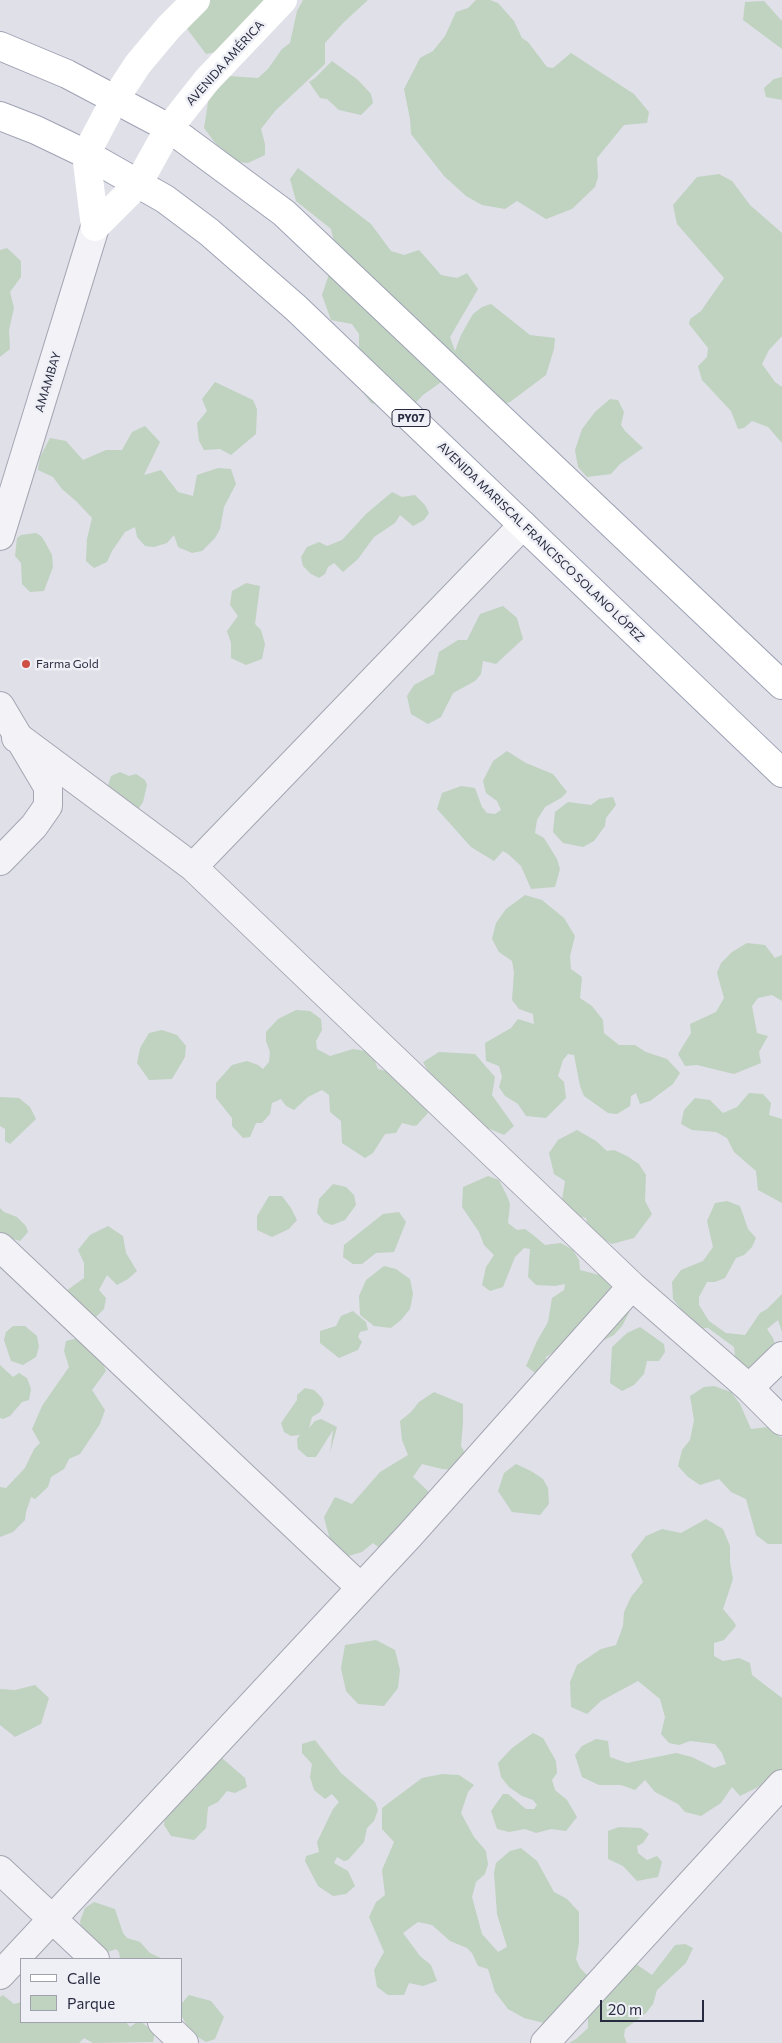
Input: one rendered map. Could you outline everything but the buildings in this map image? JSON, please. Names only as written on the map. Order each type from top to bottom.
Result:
[{"type":"main road","points":[[95,227],[86,154],[115,98],[138,64],[169,27],[196,0]]},
{"type":"main road","name":"AVENIDA AMÉRICA","points":[[95,227],[138,184],[169,128],[206,80],[283,0]]},
{"type":"main road","points":[[0,46],[67,74],[169,128],[284,213],[782,685]]},
{"type":"main road","name":"AVENIDA MARISCAL FRANCISCO SOLANO LÓPEZ","points":[[0,116],[36,130],[86,154],[165,199],[209,232],[266,281],[782,773]]},
{"type":"street","name":"AMAMBAY","points":[[0,536],[95,227]]},
{"type":"street","points":[[193,867],[523,525]]},
{"type":"street","points":[[0,706],[11,736],[48,787],[48,806],[34,826],[0,861]]},
{"type":"street","points":[[11,736],[193,867],[632,1286],[749,1388],[782,1421]]},
{"type":"street","points":[[0,1247],[360,1586]]},
{"type":"street","points":[[0,1975],[410,1534],[632,1286]]},
{"type":"street","points":[[749,1388],[782,1356]]},
{"type":"street","points":[[545,2043],[782,1784]]},
{"type":"street","points":[[0,1870],[94,1958]]},
{"type":"street","points":[[163,2023],[184,2043]]},
{"type":"green space","points":[[182,0],[278,0],[220,51],[206,54],[185,26]]},
{"type":"green space","points":[[303,0],[368,0],[325,43],[325,64],[275,111],[261,129],[265,144],[265,155],[248,163],[239,162],[216,144],[204,128],[209,96],[229,76],[258,78],[268,69],[282,49],[290,43],[297,11]]},
{"type":"green space","points":[[476,0],[490,0],[498,3],[514,21],[522,38],[528,42],[547,67],[553,68],[571,53],[634,94],[649,112],[647,123],[624,125],[597,158],[598,177],[595,187],[572,209],[546,219],[517,201],[505,209],[482,205],[466,196],[444,176],[411,134],[404,89],[420,58],[433,51],[445,36],[456,12],[468,8]]},
{"type":"green space","points":[[764,1],[782,21],[782,49],[743,20],[745,2]]},
{"type":"green space","points":[[332,61],[358,80],[371,94],[373,103],[361,115],[339,110],[327,99],[320,98],[309,82]]},
{"type":"green space","points":[[782,77],[782,100],[766,97],[764,88],[774,79]]},
{"type":"green space","points":[[298,168],[371,224],[391,251],[404,255],[419,250],[441,275],[457,278],[467,273],[478,289],[450,337],[455,351],[461,335],[473,314],[482,307],[491,304],[530,335],[555,338],[554,349],[546,375],[510,402],[497,407],[454,367],[455,354],[444,380],[423,395],[406,413],[371,403],[349,374],[359,349],[359,334],[352,324],[331,320],[322,295],[334,259],[334,242],[331,229],[296,201],[290,179]]},
{"type":"green space","points":[[719,174],[732,181],[750,205],[782,233],[782,336],[769,350],[762,364],[775,382],[782,387],[782,443],[768,427],[752,421],[744,428],[738,429],[731,411],[702,380],[698,366],[707,357],[708,348],[689,324],[690,319],[701,311],[724,278],[677,224],[673,205],[697,177]]},
{"type":"green space","points":[[7,248],[21,261],[21,277],[10,292],[14,308],[9,330],[10,349],[0,357],[0,250]]},
{"type":"green space","points":[[215,382],[253,400],[257,409],[256,434],[231,455],[220,449],[204,450],[199,441],[197,423],[207,411],[202,399]]},
{"type":"green space","points":[[610,399],[618,400],[624,412],[621,425],[643,448],[620,464],[611,474],[587,477],[578,467],[575,450],[582,429],[595,412]]},
{"type":"green space","points":[[145,426],[160,442],[144,475],[161,470],[178,492],[193,496],[197,475],[218,468],[231,469],[236,484],[224,507],[220,529],[215,538],[202,551],[192,553],[178,547],[174,535],[167,543],[154,547],[145,546],[137,537],[135,527],[125,532],[107,562],[94,568],[86,561],[87,539],[92,518],[62,489],[53,477],[38,470],[40,457],[50,438],[66,441],[83,460],[106,450],[122,450],[132,432]]},
{"type":"green space","points":[[392,492],[402,497],[415,495],[425,505],[429,513],[424,520],[413,526],[400,515],[395,523],[374,537],[358,559],[343,572],[334,563],[319,578],[311,574],[303,566],[301,557],[307,547],[319,542],[327,546],[342,540],[366,514]]},
{"type":"green space","points":[[36,533],[41,536],[52,555],[53,567],[44,591],[30,592],[22,584],[21,563],[15,556],[17,538],[21,535]]},
{"type":"green space","points":[[246,583],[260,586],[255,624],[261,630],[265,644],[262,659],[246,665],[231,658],[231,643],[227,631],[238,616],[230,605],[232,591]]},
{"type":"green space","points":[[503,606],[517,618],[523,639],[496,664],[483,661],[481,674],[475,681],[453,693],[441,717],[428,724],[411,714],[407,696],[414,685],[434,674],[439,652],[458,640],[467,640],[480,614]]},
{"type":"green space","points":[[507,751],[526,763],[553,774],[567,792],[561,798],[545,807],[537,820],[535,833],[544,838],[557,859],[560,869],[555,887],[531,889],[521,866],[508,854],[503,851],[494,861],[471,847],[437,809],[442,793],[461,786],[475,788],[482,807],[487,813],[495,814],[501,810],[497,801],[486,793],[483,781],[493,761]]},
{"type":"green space","points":[[120,772],[129,776],[136,774],[145,780],[147,785],[143,802],[137,811],[112,792],[108,786],[111,776]]},
{"type":"green space","points":[[613,797],[616,805],[606,818],[605,826],[594,841],[583,847],[563,843],[553,832],[555,812],[568,802],[591,805],[599,799]]},
{"type":"green space","points":[[525,895],[542,900],[564,918],[575,936],[570,956],[571,969],[582,977],[580,998],[592,1006],[603,1020],[604,1033],[619,1045],[635,1045],[646,1052],[667,1059],[680,1073],[673,1084],[650,1101],[640,1104],[636,1093],[631,1096],[630,1106],[617,1114],[608,1113],[584,1096],[580,1086],[574,1055],[568,1054],[563,1060],[558,1076],[564,1082],[566,1098],[546,1118],[526,1116],[518,1104],[505,1096],[499,1087],[502,1077],[499,1066],[486,1061],[485,1043],[511,1028],[518,1019],[534,1024],[533,1014],[519,1009],[512,1000],[514,973],[512,961],[499,952],[492,939],[496,923],[506,909]]},
{"type":"green space","points":[[747,943],[765,945],[775,958],[782,955],[782,1001],[772,995],[758,998],[752,1006],[757,1033],[768,1036],[759,1052],[761,1063],[734,1074],[697,1065],[685,1066],[678,1054],[691,1033],[690,1024],[716,1012],[724,998],[717,973],[721,963],[732,952]]},
{"type":"green space","points":[[296,1010],[310,1011],[321,1019],[322,1030],[316,1041],[317,1049],[330,1056],[353,1049],[366,1051],[375,1061],[378,1069],[394,1073],[426,1108],[428,1113],[417,1125],[402,1123],[396,1133],[385,1134],[373,1153],[365,1158],[342,1143],[341,1121],[330,1112],[329,1095],[322,1090],[308,1097],[294,1110],[286,1106],[281,1099],[272,1103],[270,1114],[262,1123],[256,1123],[250,1137],[243,1138],[232,1126],[232,1118],[216,1098],[216,1083],[232,1065],[247,1061],[263,1069],[269,1062],[270,1052],[266,1041],[266,1032],[278,1019]]},
{"type":"green space","points":[[162,1030],[177,1035],[186,1046],[185,1057],[172,1079],[149,1080],[137,1063],[140,1048],[149,1033]]},
{"type":"green space","points":[[439,1052],[475,1054],[495,1077],[492,1095],[514,1126],[504,1135],[485,1127],[431,1077],[423,1062]]},
{"type":"green space","points":[[749,1093],[763,1094],[771,1103],[769,1115],[782,1119],[782,1203],[758,1190],[756,1171],[734,1152],[727,1138],[716,1132],[692,1130],[681,1124],[684,1110],[695,1098],[710,1100],[723,1113],[737,1107]]},
{"type":"green space","points":[[0,1097],[19,1098],[30,1107],[36,1119],[10,1144],[5,1141],[5,1129],[0,1126]]},
{"type":"green space","points":[[577,1130],[596,1141],[607,1151],[614,1150],[627,1156],[639,1164],[646,1175],[645,1201],[652,1214],[634,1238],[612,1244],[589,1232],[586,1218],[567,1214],[562,1200],[565,1181],[554,1174],[549,1153],[558,1140]]},
{"type":"green space","points":[[488,1176],[499,1180],[507,1196],[510,1204],[508,1223],[517,1230],[525,1229],[545,1245],[561,1243],[573,1250],[579,1260],[580,1270],[603,1276],[621,1291],[629,1313],[622,1326],[614,1335],[598,1343],[557,1350],[546,1357],[545,1368],[535,1373],[526,1366],[548,1322],[552,1298],[564,1290],[565,1284],[555,1286],[536,1285],[528,1277],[530,1249],[524,1248],[515,1257],[503,1287],[490,1291],[482,1285],[486,1267],[494,1255],[484,1245],[479,1232],[462,1207],[463,1187]]},
{"type":"green space","points":[[333,1184],[346,1187],[354,1195],[356,1205],[345,1220],[332,1225],[324,1222],[317,1213],[319,1199]]},
{"type":"green space","points":[[269,1196],[282,1196],[297,1220],[289,1229],[272,1237],[257,1230],[257,1216]]},
{"type":"green space","points":[[727,1201],[740,1206],[748,1229],[756,1238],[752,1247],[744,1255],[736,1258],[725,1278],[715,1282],[707,1282],[699,1297],[699,1305],[709,1321],[726,1333],[745,1335],[760,1313],[767,1309],[782,1294],[782,1332],[778,1320],[767,1329],[776,1347],[763,1371],[744,1372],[736,1366],[734,1347],[708,1328],[696,1329],[673,1299],[672,1282],[681,1270],[703,1261],[713,1247],[707,1221],[715,1203]]},
{"type":"green space","points":[[0,1208],[4,1212],[17,1217],[26,1226],[28,1232],[20,1241],[13,1239],[8,1234],[0,1233]]},
{"type":"green space","points":[[399,1212],[406,1222],[394,1252],[376,1253],[362,1264],[353,1264],[343,1257],[344,1245],[383,1214]]},
{"type":"green space","points":[[108,1226],[123,1236],[126,1253],[137,1271],[117,1285],[107,1275],[99,1290],[106,1298],[104,1309],[94,1319],[66,1291],[84,1278],[84,1263],[78,1250],[90,1235]]},
{"type":"green space","points":[[384,1266],[396,1269],[410,1279],[413,1294],[410,1309],[391,1328],[374,1326],[360,1315],[359,1296],[366,1280]]},
{"type":"green space","points":[[353,1311],[366,1322],[368,1330],[360,1332],[358,1337],[362,1342],[358,1350],[339,1358],[320,1343],[320,1331],[336,1326],[341,1316]]},
{"type":"green space","points":[[13,1326],[25,1326],[37,1336],[39,1347],[36,1357],[23,1365],[11,1361],[4,1340],[6,1332]]},
{"type":"green space","points":[[640,1327],[664,1344],[665,1352],[659,1361],[647,1361],[644,1374],[634,1385],[622,1391],[610,1383],[612,1347],[627,1333]]},
{"type":"green space","points":[[82,1337],[96,1347],[106,1371],[92,1390],[105,1410],[100,1424],[80,1454],[69,1459],[64,1469],[51,1477],[48,1487],[35,1499],[31,1497],[25,1520],[13,1532],[0,1537],[0,1487],[6,1488],[25,1468],[34,1449],[40,1443],[32,1429],[42,1406],[69,1367],[64,1351],[66,1341]]},
{"type":"green space","points":[[0,1365],[13,1377],[19,1373],[27,1378],[31,1389],[29,1400],[22,1402],[10,1416],[3,1419],[0,1418]]},
{"type":"green space","points":[[714,1386],[731,1392],[740,1404],[751,1429],[767,1427],[782,1438],[782,1544],[768,1544],[756,1535],[746,1499],[731,1492],[719,1479],[700,1485],[688,1477],[678,1466],[682,1450],[690,1440],[694,1420],[690,1396],[704,1387]]},
{"type":"green space","points":[[305,1388],[314,1390],[322,1398],[324,1404],[320,1412],[312,1417],[309,1428],[315,1421],[321,1419],[337,1427],[330,1453],[333,1430],[316,1457],[307,1457],[298,1449],[297,1439],[300,1435],[291,1436],[284,1432],[281,1423],[297,1400],[297,1395]]},
{"type":"green space","points":[[434,1392],[463,1404],[461,1446],[466,1455],[455,1470],[422,1464],[413,1477],[428,1491],[431,1514],[390,1556],[373,1543],[362,1552],[345,1557],[332,1548],[324,1517],[335,1497],[352,1504],[380,1472],[408,1455],[402,1440],[400,1421],[419,1402]]},
{"type":"green space","points":[[516,1464],[543,1479],[548,1488],[549,1504],[540,1515],[512,1512],[498,1491],[504,1473]]},
{"type":"green space","points":[[706,1519],[723,1529],[730,1546],[730,1563],[733,1579],[723,1609],[736,1626],[724,1640],[714,1643],[714,1656],[723,1661],[739,1658],[750,1663],[752,1675],[782,1698],[782,1769],[775,1772],[762,1785],[740,1796],[732,1787],[721,1803],[701,1816],[685,1812],[678,1804],[655,1792],[645,1780],[635,1790],[621,1785],[599,1785],[582,1777],[575,1755],[582,1746],[596,1739],[608,1741],[610,1757],[627,1763],[676,1753],[692,1757],[714,1768],[726,1764],[722,1753],[715,1744],[690,1741],[679,1745],[669,1743],[661,1734],[665,1717],[660,1699],[638,1681],[601,1701],[587,1714],[571,1707],[570,1682],[577,1665],[601,1649],[616,1645],[623,1626],[624,1612],[631,1597],[643,1582],[631,1555],[646,1536],[662,1529],[681,1533]]},
{"type":"green space","points":[[376,1640],[395,1650],[400,1670],[398,1688],[384,1706],[358,1704],[346,1691],[341,1668],[345,1645]]},
{"type":"green space","points":[[35,1685],[49,1698],[41,1724],[15,1737],[0,1725],[0,1689],[15,1690]]},
{"type":"green space","points":[[533,1733],[543,1738],[556,1761],[557,1773],[552,1780],[555,1790],[567,1800],[577,1817],[566,1831],[551,1829],[536,1833],[525,1829],[509,1832],[497,1829],[491,1811],[503,1794],[508,1794],[526,1809],[534,1809],[537,1805],[533,1800],[522,1796],[509,1787],[501,1777],[498,1763],[512,1748]]},
{"type":"green space","points":[[315,1740],[341,1773],[375,1802],[378,1810],[374,1821],[367,1828],[364,1842],[348,1860],[344,1861],[337,1857],[334,1863],[348,1871],[355,1886],[346,1894],[333,1896],[318,1886],[305,1861],[306,1856],[319,1852],[317,1842],[333,1809],[339,1802],[332,1794],[325,1799],[314,1790],[310,1777],[312,1764],[302,1753],[302,1744]]},
{"type":"green space","points":[[216,1758],[222,1758],[245,1778],[247,1787],[235,1793],[227,1791],[218,1802],[208,1807],[206,1828],[194,1840],[171,1836],[164,1825],[166,1804],[188,1789],[195,1789]]},
{"type":"green space","points":[[442,1774],[459,1775],[474,1785],[468,1792],[461,1813],[474,1837],[486,1851],[488,1864],[485,1874],[476,1882],[472,1897],[482,1934],[498,1952],[507,1947],[497,1914],[494,1873],[496,1863],[510,1851],[521,1848],[537,1861],[554,1892],[567,1899],[579,1912],[579,1943],[576,1959],[580,1968],[591,1979],[552,2025],[524,2018],[508,2009],[495,1992],[488,1969],[478,1966],[472,1953],[467,1948],[450,1941],[432,1925],[418,1922],[403,1933],[420,1956],[431,1965],[437,1981],[423,1986],[409,1983],[404,1995],[388,1995],[377,1987],[374,1970],[384,1952],[369,1917],[376,1902],[385,1895],[382,1870],[394,1842],[382,1829],[382,1808],[422,1778]]},
{"type":"green space","points":[[619,1827],[641,1828],[649,1834],[643,1843],[637,1846],[638,1853],[647,1860],[657,1856],[662,1862],[658,1877],[637,1881],[623,1866],[608,1859],[608,1831]]},
{"type":"green space","points":[[94,1902],[115,1909],[123,1933],[127,1938],[140,1942],[150,1953],[161,1958],[120,1958],[119,1952],[116,1949],[99,1955],[83,1941],[80,1921],[85,1908]]},
{"type":"green space","points":[[685,1944],[693,1948],[686,1963],[657,1990],[653,2004],[646,2013],[625,2029],[624,2036],[627,2043],[569,2043],[588,2028],[588,2008],[636,1964],[652,1975],[675,1945]]},
{"type":"green space","points":[[3,1995],[14,2004],[20,2002],[20,2023],[127,2023],[130,2027],[136,2023],[142,2023],[155,2032],[153,2042],[93,2043],[84,2038],[79,2043],[0,2043],[0,1997]]},
{"type":"green space","points":[[189,1995],[211,2001],[224,2017],[215,2039],[206,2042],[191,2033],[182,2017],[182,2003]]},
{"type":"place","name":"Farma Gold","points":[[26,664]]}]
